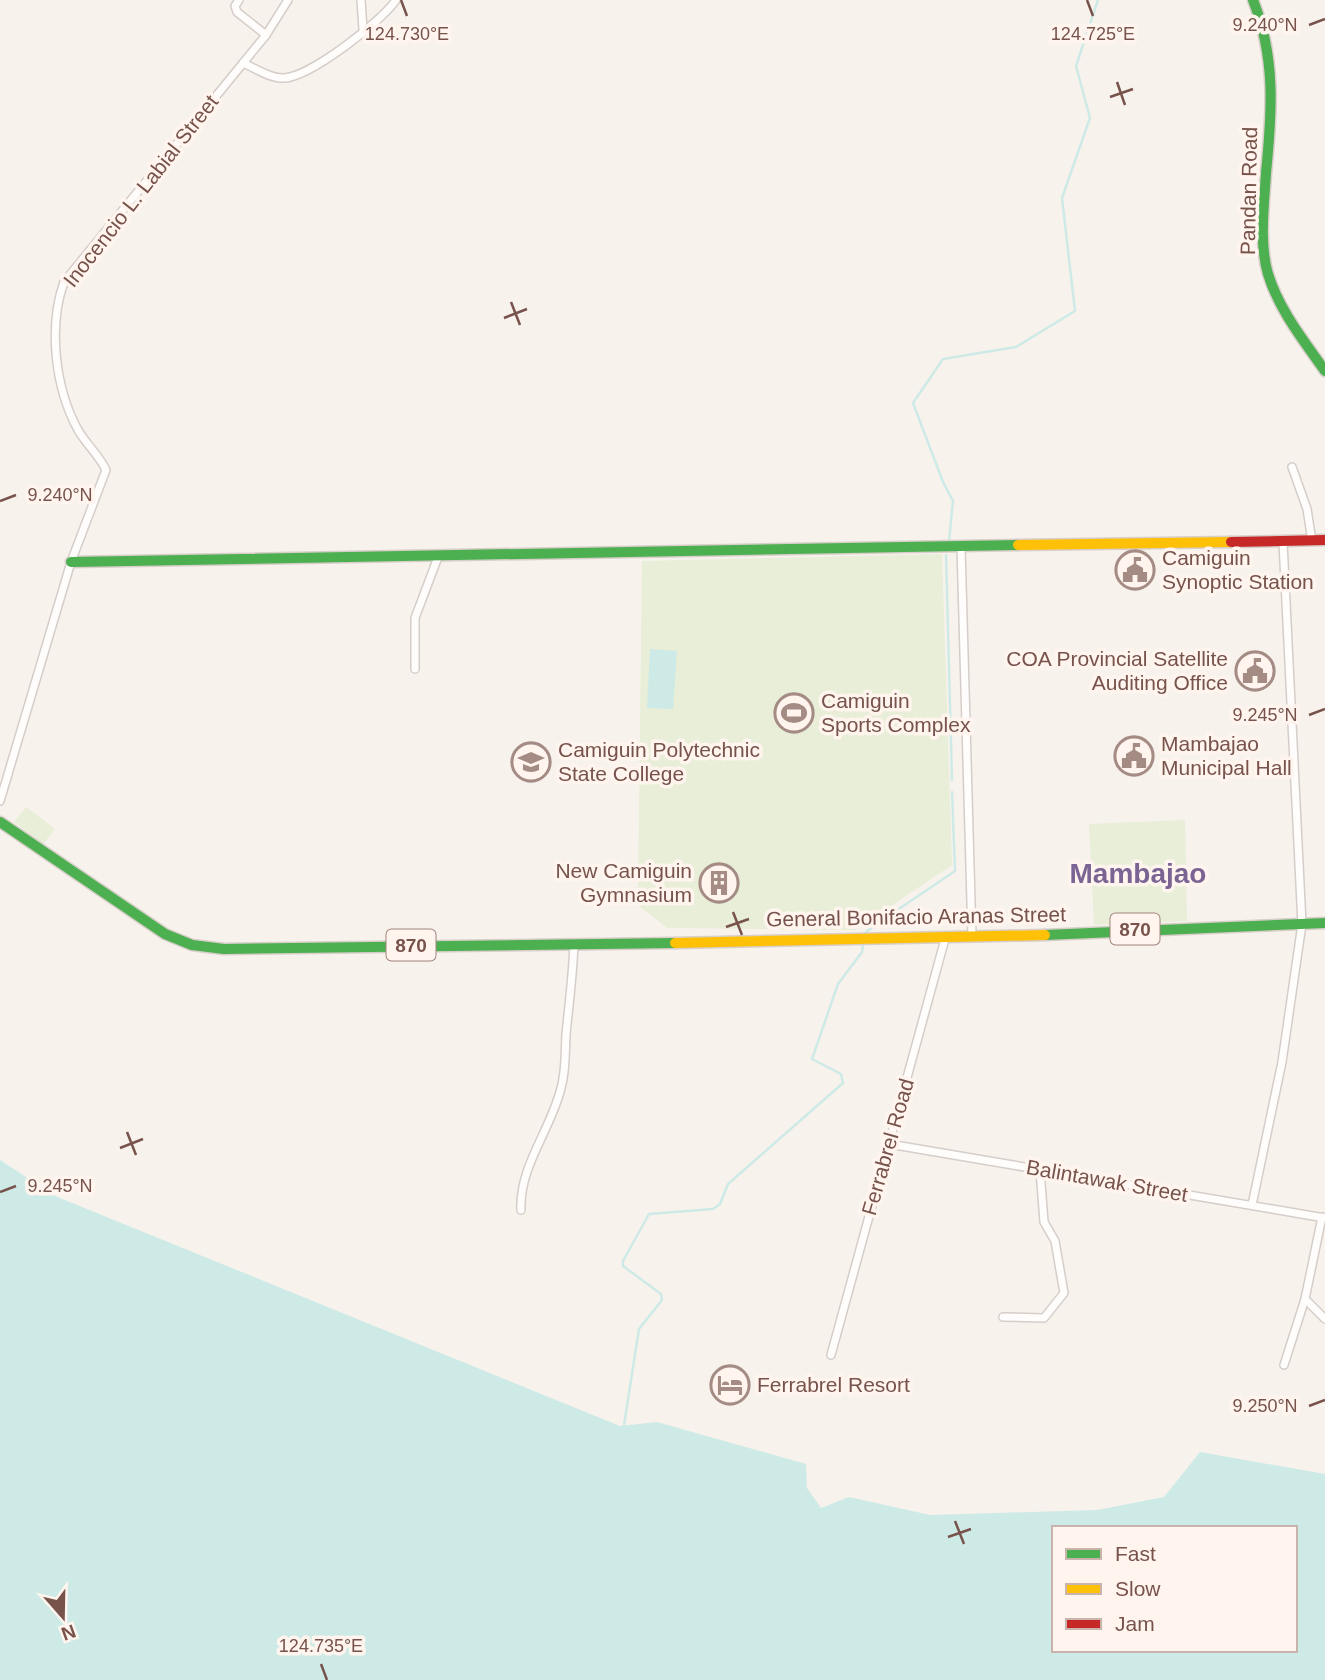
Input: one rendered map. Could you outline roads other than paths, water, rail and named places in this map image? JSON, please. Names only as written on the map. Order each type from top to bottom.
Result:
[{"type":"street","points":[[239,0],[235,6],[237,12],[266,35]]},
{"type":"street","points":[[288,0],[266,35],[243,63],[280,78],[295,76],[340,51],[396,0]]},
{"type":"street","points":[[361,0],[363,29]]},
{"type":"street","name":"Pandan Road","points":[[1254,0],[1269,36],[1273,60],[1266,159],[1265,261],[1292,320],[1325,371]]},
{"type":"street","name":"Inocencio L. Labial Street","points":[[0,801],[71,562],[106,470],[79,432],[64,396],[54,339],[58,300],[64,282],[243,63]]},
{"type":"street","points":[[1292,467],[1303,493],[1312,541]]},
{"type":"street","points":[[71,562],[1325,540]]},
{"type":"street","points":[[1252,1205],[1282,1062],[1301,924],[1283,542]]},
{"type":"street","points":[[961,547],[972,937]]},
{"type":"street","points":[[415,669],[415,618],[438,557]]},
{"type":"street","name":"General Bonifacio Aranas Street","points":[[0,821],[150,925],[191,945],[224,949],[575,942],[945,939],[1325,923]]},
{"type":"street","name":"Ferrabrel Road","points":[[831,1355],[945,939]]},
{"type":"street","points":[[520,1210],[520,1195],[529,1167],[537,1145],[552,1120],[562,1085],[575,942]]},
{"type":"street","name":"Balintawak Street","points":[[889,1144],[1324,1217]]},
{"type":"street","points":[[1003,1317],[1044,1318],[1064,1293],[1055,1241],[1044,1222],[1040,1170]]},
{"type":"street","points":[[1284,1365],[1305,1299],[1324,1217]]},
{"type":"street","points":[[1305,1299],[1325,1319]]},
{"type":"water","points":[[650,649],[677,651],[673,709],[647,708]]},
{"type":"water","points":[[0,1160],[55,1196],[620,1426],[657,1422],[806,1464],[807,1488],[821,1508],[849,1497],[930,1515],[1097,1510],[1164,1497],[1200,1452],[1325,1474],[1325,1680],[0,1680]]},
{"type":"waterway","points":[[949,541],[953,501],[913,403],[943,359],[1016,347],[1075,311],[1062,198],[1090,118],[1076,66],[1098,0]]},
{"type":"waterway","points":[[946,555],[952,780]]},
{"type":"waterway","points":[[887,917],[955,871],[952,792]]},
{"type":"waterway","points":[[864,938],[866,932],[878,923]]},
{"type":"waterway","points":[[624,1425],[639,1329],[662,1300],[661,1294],[623,1266],[623,1261],[649,1214],[713,1209],[720,1204],[728,1184],[843,1083],[841,1074],[812,1059],[838,984],[862,952],[863,944]]},
{"type":"place","name":"Camiguin Synoptic Station","points":[[1135,570]]},
{"type":"place","name":"COA Provincial Satellite Auditing Office","points":[[1255,671]]},
{"type":"place","name":"Camiguin Sports Complex","points":[[794,713]]},
{"type":"place","name":"Mambajao Municipal Hall","points":[[1134,756]]},
{"type":"place","name":"Camiguin Polytechnic State College","points":[[531,762]]},
{"type":"place","name":"New Camiguin Gymnasium","points":[[719,883]]},
{"type":"place","name":"Ferrabrel Resort","points":[[730,1385]]},
{"type":"district","name":"Mambajao","points":[[1138,873]]}]
